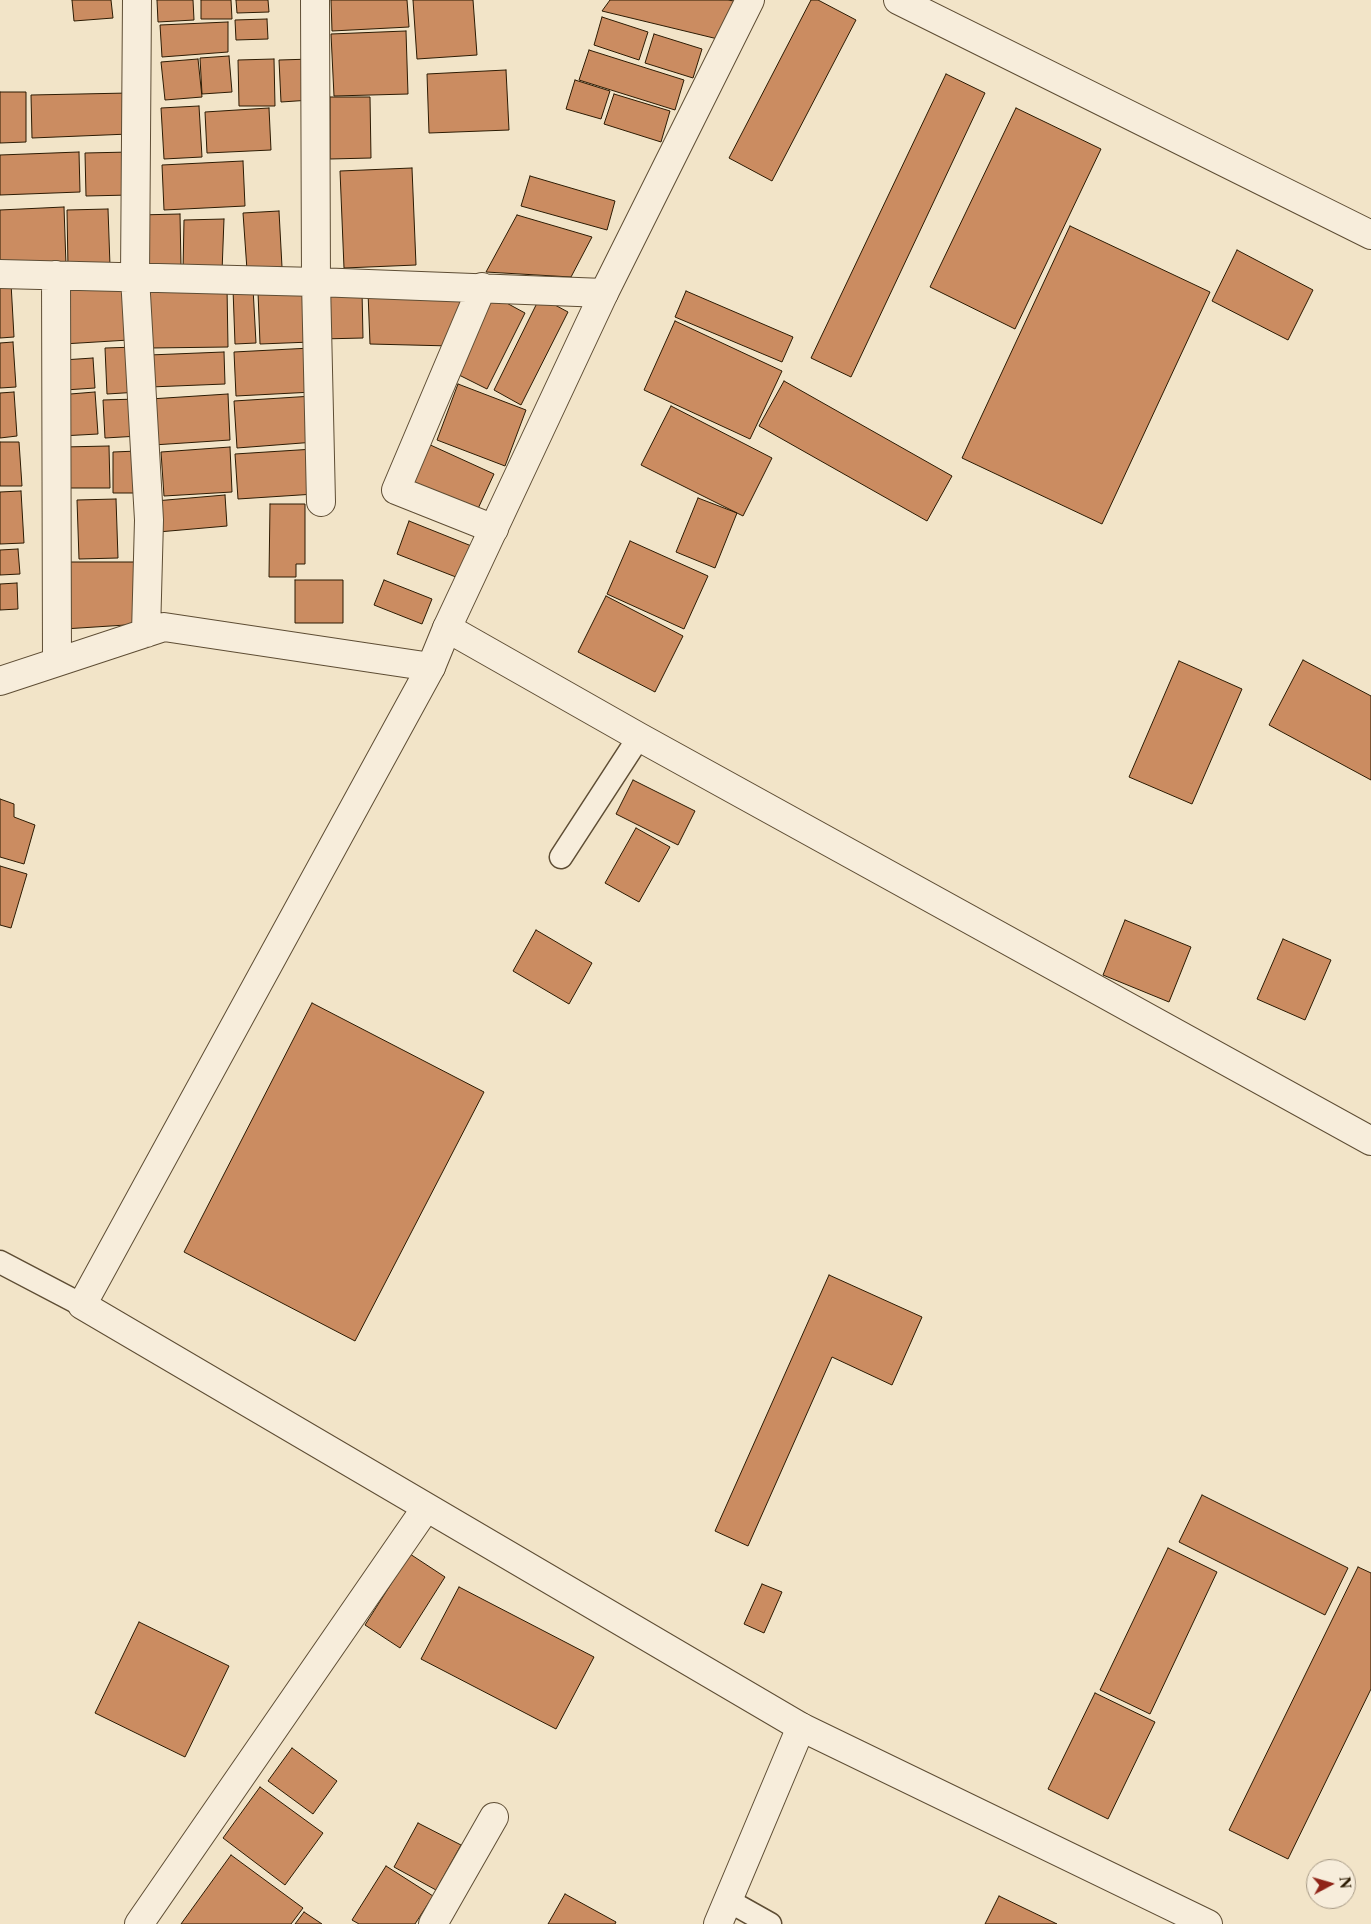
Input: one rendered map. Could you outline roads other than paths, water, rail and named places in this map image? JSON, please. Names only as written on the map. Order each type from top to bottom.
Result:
[{"type":"street","points":[[137,0],[135,277],[149,520],[146,633]]},
{"type":"street","points":[[315,0],[316,282],[321,502]]},
{"type":"street","points":[[750,0],[604,293],[447,628],[432,667],[82,1305],[801,1727],[1208,1924]]},
{"type":"street","points":[[898,0],[1371,235]]},
{"type":"street","points":[[0,274],[482,287],[604,293]]},
{"type":"street","points":[[56,275],[57,662]]},
{"type":"street","points":[[482,287],[396,490],[494,529]]},
{"type":"street","points":[[0,681],[164,627],[432,667]]},
{"type":"street","points":[[447,628],[639,737],[1371,1141]]},
{"type":"street","points":[[139,1924],[426,1508]]},
{"type":"street","points":[[723,1913],[801,1727]]},
{"type":"street","points":[[433,1924],[494,1817]]},
{"type":"lane","points":[[561,858],[639,737]]},
{"type":"lane","points":[[0,1262],[82,1305]]},
{"type":"lane","points":[[723,1913],[770,1924]]}]
